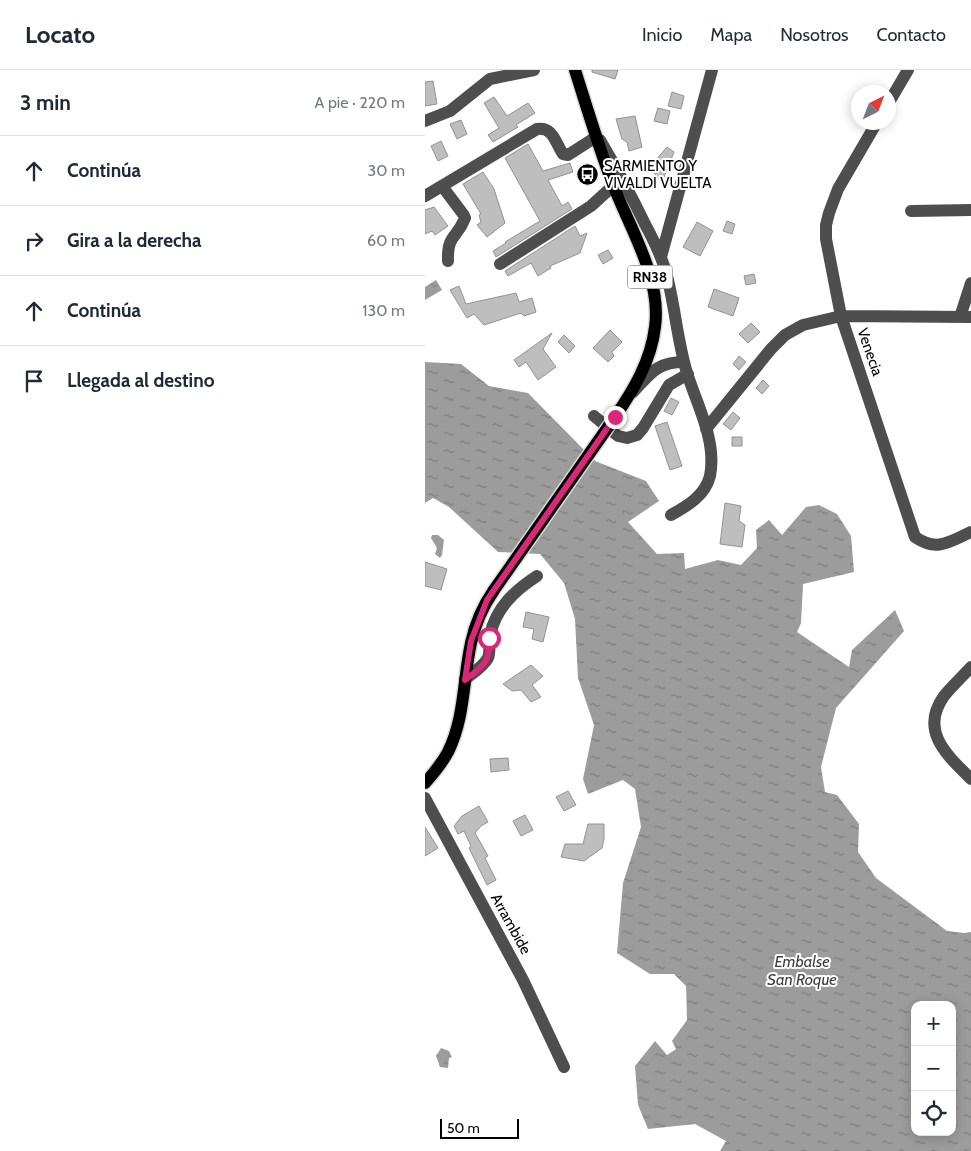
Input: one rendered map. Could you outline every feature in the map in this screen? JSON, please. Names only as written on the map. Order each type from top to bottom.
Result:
[{"type":"main road","name":"RN38","points":[[425,783],[441,764],[453,741],[473,635],[483,609],[494,590],[615,417],[645,367],[650,352],[655,327],[656,306],[649,272],[614,186],[575,70]]},
{"type":"street","points":[[425,121],[450,111],[490,79],[534,70]]},
{"type":"street","points":[[661,257],[713,70]]},
{"type":"street","points":[[896,91],[908,70]]},
{"type":"street","points":[[425,196],[537,129],[542,128],[552,133],[563,154],[567,155],[595,132],[624,179],[661,257],[670,288],[686,368],[707,429],[711,462],[710,475],[706,486],[699,496],[671,515]]},
{"type":"street","name":"Venecia","points":[[872,130],[838,189],[826,225],[826,239],[841,316],[915,537],[933,546],[944,544],[971,532]]},
{"type":"street","points":[[442,186],[465,218],[463,224],[450,240],[447,249],[448,261]]},
{"type":"street","points":[[500,264],[591,206],[614,186]]},
{"type":"street","points":[[911,211],[971,210]]},
{"type":"street","points":[[707,429],[771,349],[785,335],[803,325],[841,316],[965,317],[971,283]]},
{"type":"street","points":[[629,395],[661,365],[671,362],[686,368]]},
{"type":"street","points":[[594,416],[618,436],[627,438],[637,435],[669,386],[686,368]]},
{"type":"street","points":[[465,680],[487,661],[490,654],[489,638],[498,612],[519,588],[537,576]]},
{"type":"street","points":[[971,667],[938,705],[933,722],[936,736],[942,748],[971,779]]},
{"type":"street","name":"Arrambide","points":[[425,798],[519,972],[564,1068]]},
{"type":"water","points":[[436,280],[442,290],[425,300],[425,287]]},
{"type":"water","name":"Embalse San Roque","points":[[425,362],[461,364],[489,386],[528,393],[595,461],[646,481],[659,501],[628,522],[657,554],[684,553],[685,569],[718,560],[741,565],[757,548],[756,530],[769,520],[782,535],[806,507],[819,505],[837,514],[851,536],[854,572],[803,584],[801,623],[797,632],[849,667],[852,650],[895,610],[904,631],[836,708],[821,767],[825,792],[837,795],[859,824],[858,852],[876,878],[947,931],[971,932],[971,1151],[720,1151],[726,1141],[695,1124],[648,1129],[638,1105],[635,1066],[655,1041],[667,1055],[676,1049],[672,1041],[687,1020],[686,986],[674,974],[650,974],[617,953],[623,883],[641,827],[635,789],[623,780],[588,794],[583,779],[594,725],[578,678],[575,619],[564,583],[540,554],[498,552],[449,507],[433,498],[425,503]]},
{"type":"water","points":[[432,535],[438,535],[444,540],[440,558],[435,554],[437,548],[431,538]]},
{"type":"water","points":[[441,1048],[449,1051],[452,1057],[449,1058],[448,1068],[440,1067],[436,1056]]},
{"type":"building","points":[[592,70],[618,70],[615,79],[592,72]]},
{"type":"building","points":[[433,81],[437,104],[425,106],[425,82]]},
{"type":"building","points":[[672,92],[684,96],[681,109],[668,106]]},
{"type":"building","points":[[494,97],[507,116],[528,103],[535,113],[516,125],[518,127],[493,142],[488,135],[499,128],[484,103]]},
{"type":"building","points":[[658,108],[670,111],[667,124],[654,121]]},
{"type":"building","points":[[635,116],[642,147],[629,151],[627,142],[622,139],[616,119]]},
{"type":"building","points":[[461,120],[467,134],[457,139],[450,124]]},
{"type":"building","points":[[441,141],[448,156],[438,161],[431,146]]},
{"type":"building","points":[[528,144],[543,171],[570,163],[573,172],[548,180],[562,206],[568,202],[572,209],[496,257],[493,251],[540,221],[505,158]]},
{"type":"building","points":[[667,147],[674,152],[662,182],[654,173],[657,169],[655,161]]},
{"type":"building","points":[[483,172],[494,189],[505,223],[487,237],[477,225],[481,222],[479,215],[481,214],[463,184]]},
{"type":"building","points":[[434,207],[448,226],[435,235],[432,231],[425,234],[425,210]]},
{"type":"building","points":[[727,221],[735,224],[732,234],[723,231]]},
{"type":"building","points":[[697,222],[713,231],[700,256],[683,247]]},
{"type":"building","points":[[575,226],[580,236],[587,233],[580,253],[550,266],[551,268],[538,276],[531,263],[508,276],[505,271]]},
{"type":"building","points":[[608,250],[613,258],[603,264],[598,255]]},
{"type":"building","points":[[754,274],[756,283],[746,285],[744,276]]},
{"type":"building","points":[[459,286],[466,304],[516,293],[519,302],[532,298],[536,312],[524,316],[521,313],[484,325],[474,314],[467,318],[450,290]]},
{"type":"building","points":[[714,289],[739,298],[733,316],[708,307]]},
{"type":"building","points":[[751,323],[760,332],[748,343],[739,334]]},
{"type":"building","points":[[610,330],[622,342],[612,352],[614,356],[608,362],[593,348]]},
{"type":"building","points":[[552,333],[543,349],[556,367],[538,380],[526,362],[519,367],[514,360]]},
{"type":"building","points":[[564,335],[575,346],[569,353],[558,342]]},
{"type":"building","points":[[739,356],[746,362],[739,370],[733,364]]},
{"type":"building","points":[[763,380],[769,386],[762,394],[756,388]]},
{"type":"building","points":[[671,398],[679,402],[672,415],[664,411]]},
{"type":"building","points":[[733,412],[740,418],[731,430],[723,424]]},
{"type":"building","points":[[667,422],[682,466],[670,470],[655,426]]},
{"type":"building","points":[[732,437],[742,437],[742,446],[732,446]]},
{"type":"building","points":[[725,503],[741,506],[739,521],[745,525],[742,547],[720,544]]},
{"type":"building","points":[[425,562],[447,569],[441,590],[425,586]]},
{"type":"building","points":[[526,612],[549,617],[543,642],[532,639],[534,629],[523,627]]},
{"type":"building","points":[[531,665],[543,676],[532,685],[541,697],[531,702],[521,690],[512,691],[503,684]]},
{"type":"building","points":[[508,758],[509,770],[491,772],[490,759]]},
{"type":"building","points":[[568,791],[576,805],[564,811],[556,797]]},
{"type":"building","points":[[479,806],[488,822],[475,833],[488,856],[485,858],[496,880],[487,885],[469,848],[471,846],[464,831],[458,834],[454,826],[462,816]]},
{"type":"building","points":[[525,815],[533,830],[521,836],[513,821]]},
{"type":"building","points":[[588,824],[604,824],[602,848],[584,861],[561,857],[565,844],[583,844]]},
{"type":"building","points":[[425,827],[438,848],[425,856]]},
{"type":"place","name":"SARMIENTO Y VIVALDI VUELTA","points":[[588,175]]},
{"type":"route","points":[[489,638],[490,654],[487,661],[465,680],[471,641],[487,600],[615,417]]}]
